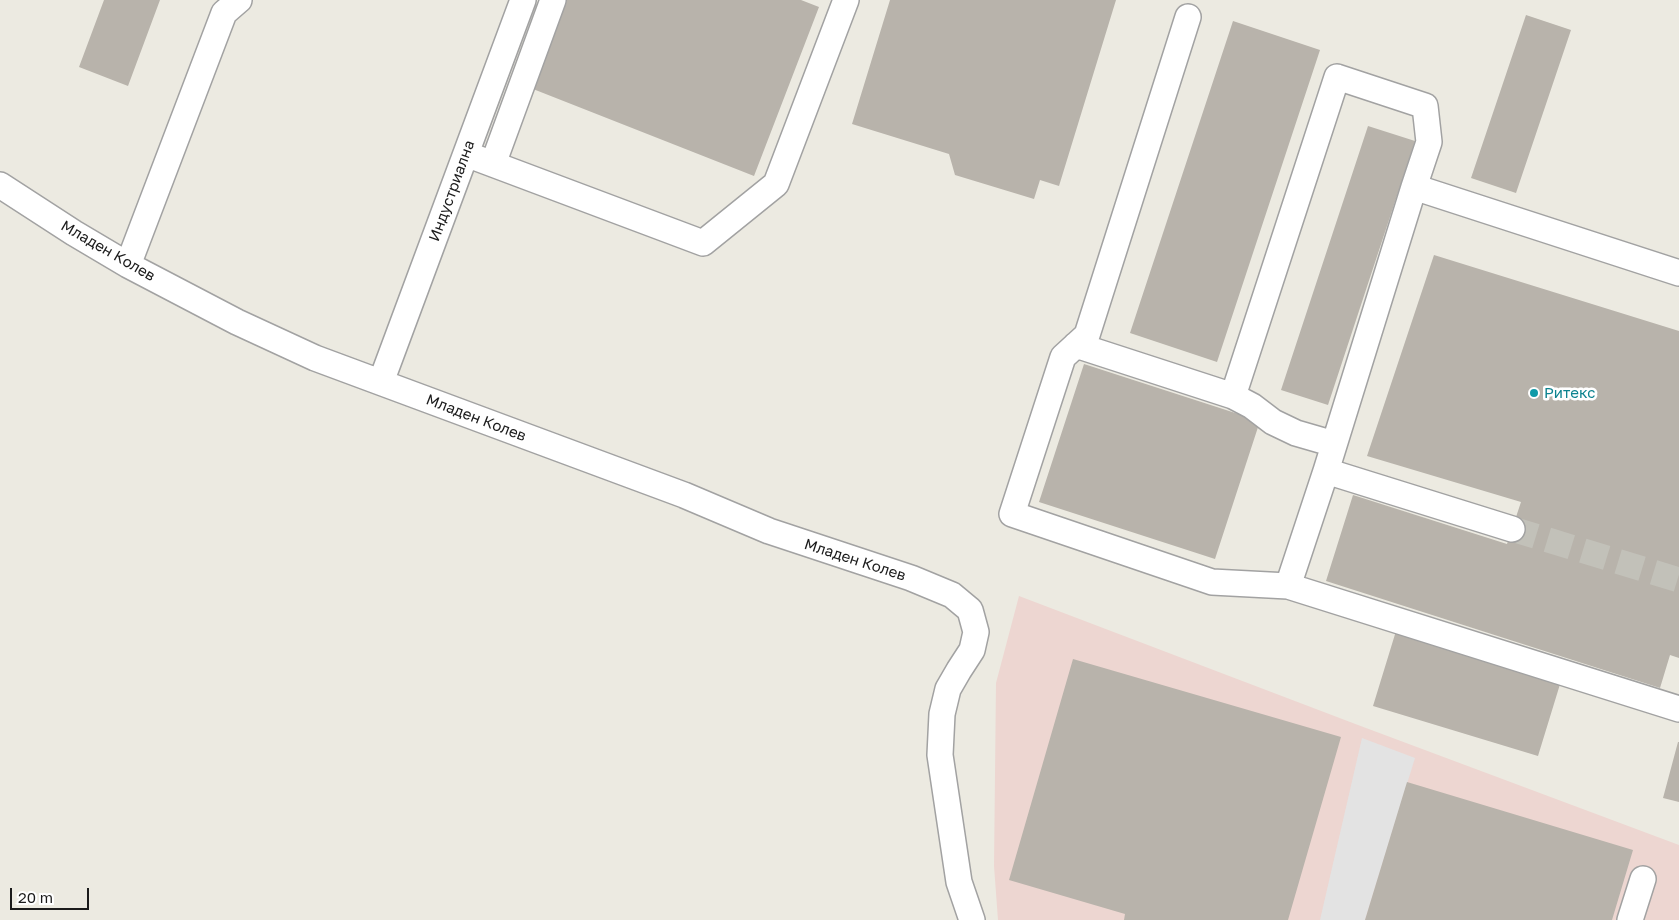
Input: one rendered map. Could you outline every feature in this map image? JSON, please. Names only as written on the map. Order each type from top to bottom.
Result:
[{"type":"street","points":[[128,264],[224,13],[239,0]]},
{"type":"street","name":"Индустриална","points":[[381,382],[523,0]]},
{"type":"street","points":[[493,164],[553,0]]},
{"type":"street","points":[[466,154],[703,243],[776,184],[846,0]]},
{"type":"street","points":[[1188,17],[1087,335],[1063,357],[1012,514],[1212,582],[1288,586],[1679,708]]},
{"type":"street","points":[[1233,396],[1337,77],[1425,106],[1429,142],[1288,586]]},
{"type":"street","name":"Младен Колев","points":[[0,185],[74,233],[128,264],[237,322],[315,358],[684,495],[769,531],[911,578],[952,595],[970,610],[976,632],[972,650],[948,688],[942,714],[940,755],[959,882],[972,920]]},
{"type":"street","points":[[1414,187],[1679,274]]},
{"type":"street","points":[[1076,345],[1233,396],[1252,406],[1273,422],[1296,433],[1334,444]]},
{"type":"street","points":[[1326,471],[1512,529]]},
{"type":"street","points":[[1630,920],[1642,879]]},
{"type":"shaded area","points":[[1019,596],[1679,845],[1679,920],[998,920],[994,866],[996,683]]},
{"type":"shaded area","points":[[1362,738],[1415,758],[1365,920],[1320,920]]},
{"type":"building","points":[[104,0],[160,0],[128,86],[79,67]]},
{"type":"building","points":[[567,0],[801,0],[819,7],[754,176],[533,89]]},
{"type":"building","points":[[890,0],[1116,0],[1059,186],[1040,180],[1034,199],[955,175],[949,154],[852,124]]},
{"type":"building","points":[[1526,15],[1571,30],[1516,193],[1471,178]]},
{"type":"building","points":[[1233,21],[1320,50],[1217,362],[1130,333]]},
{"type":"building","points":[[1368,126],[1415,141],[1328,405],[1281,390]]},
{"type":"building","name":"Ритекс","points":[[1434,255],[1679,331],[1679,658],[1670,655],[1660,688],[1326,581],[1353,495],[1507,544],[1521,502],[1367,456]]},
{"type":"building","points":[[1084,364],[1260,421],[1215,559],[1039,502]]},
{"type":"building","points":[[1396,631],[1561,681],[1538,756],[1373,706]]},
{"type":"building","points":[[1073,659],[1341,737],[1288,920],[1124,920],[1125,914],[1009,880]]},
{"type":"building","points":[[1679,742],[1679,802],[1663,798]]},
{"type":"building","points":[[1407,782],[1633,850],[1612,920],[1365,920]]},
{"type":"tunnel","points":[[1512,529],[1679,580]]},
{"type":"place","name":"Ритекс","points":[[1534,393]]}]
